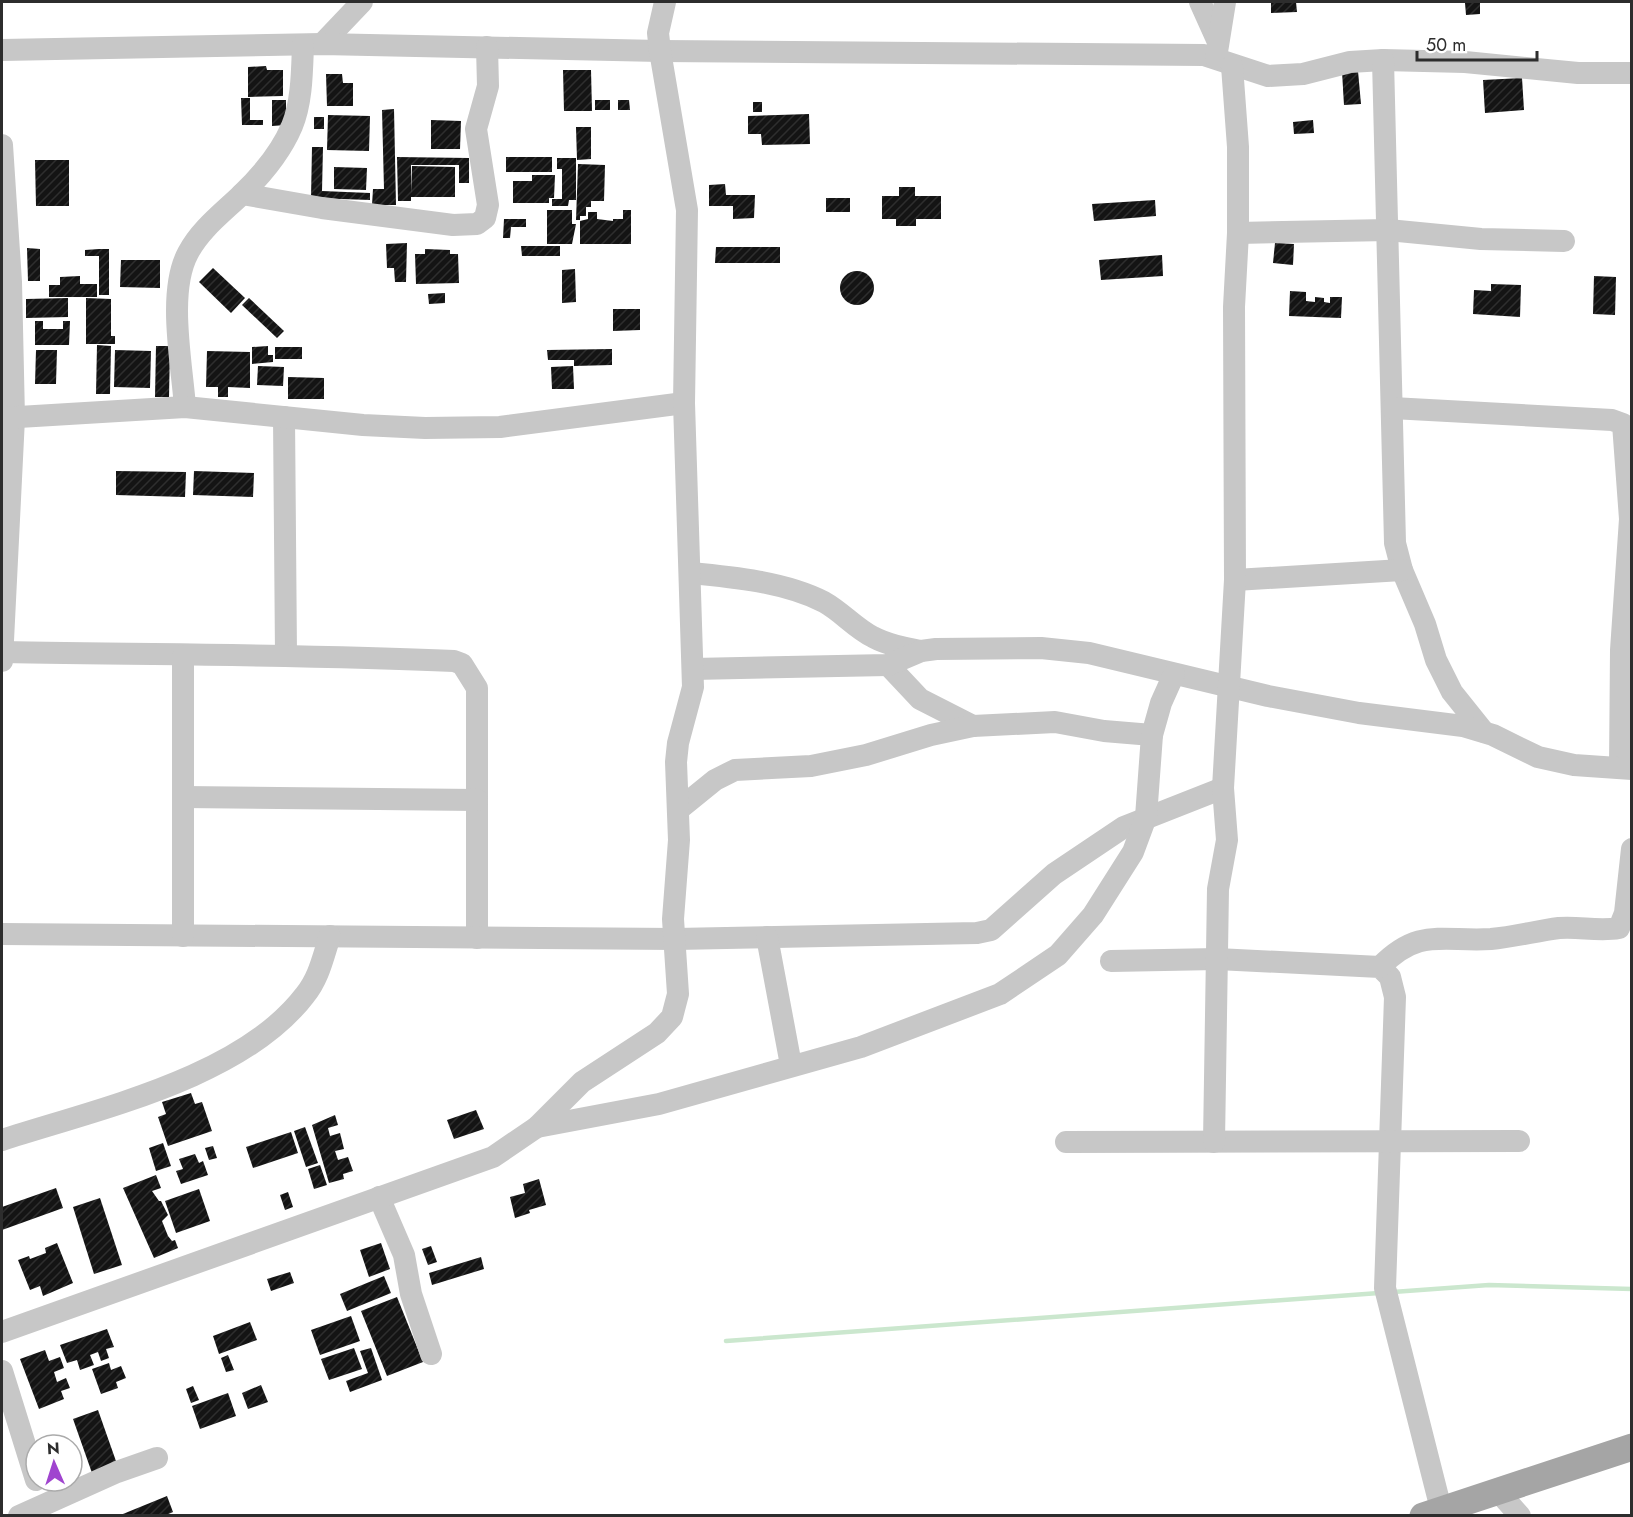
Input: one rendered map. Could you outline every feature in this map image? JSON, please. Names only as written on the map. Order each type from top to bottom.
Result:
[{"type":"main road","points":[[1432,1512],[1632,1448]]},
{"type":"street","points":[[185,407],[177,312],[179,284],[187,254],[203,231],[268,166],[292,126],[313,44],[362,2]]},
{"type":"street","points":[[2,1332],[494,1157],[537,1128],[582,1082],[657,1034],[672,1017],[678,994],[673,919],[678,810],[677,752],[693,687],[693,669],[684,403],[687,210],[658,33],[665,2]]},
{"type":"street","points":[[1200,2],[1222,55],[1238,147],[1238,233],[1234,307],[1235,580],[1223,788],[1227,840],[1218,889],[1214,1142]]},
{"type":"street","points":[[1222,55],[1225,2]]},
{"type":"street","points":[[2,50],[313,44],[660,51],[1222,55],[1268,76],[1303,74],[1350,62],[1383,60],[1465,62],[1578,73],[1632,73]]},
{"type":"street","points":[[242,194],[322,208],[453,225],[477,224],[485,218],[488,205],[476,129],[488,86],[487,47]]},
{"type":"street","points":[[1383,60],[1395,543],[1402,570],[1425,624],[1436,660],[1452,692],[1484,732]]},
{"type":"street","points":[[2,145],[11,271],[2,661]]},
{"type":"street","points":[[1238,233],[1388,230],[1481,239],[1564,241]]},
{"type":"street","points":[[8,418],[185,407],[425,429],[500,427],[684,403]]},
{"type":"street","points":[[690,573],[747,581],[800,593],[824,602],[871,636],[894,646],[921,651],[976,647],[1041,648],[1089,653],[1280,698],[1359,712],[1463,726],[1484,732],[1538,757],[1574,765],[1626,769],[1621,650],[1630,519],[1623,424],[1612,420],[1392,408]]},
{"type":"street","points":[[284,417],[286,655]]},
{"type":"street","points":[[1235,580],[1402,570]]},
{"type":"street","points":[[693,669],[888,665],[921,651]]},
{"type":"street","points":[[2,652],[183,656],[286,655],[454,661],[462,664],[477,688],[477,938]]},
{"type":"street","points":[[183,656],[183,936]]},
{"type":"street","points":[[888,665],[920,699],[973,726]]},
{"type":"street","points":[[537,1128],[659,1104],[861,1047],[1000,994],[1058,955],[1093,915],[1133,852],[1146,817],[1152,735],[1161,703],[1174,674]]},
{"type":"street","points":[[678,810],[715,780],[735,770],[811,766],[866,755],[931,735],[973,726],[1055,722],[1104,731],[1152,735]]},
{"type":"street","points":[[2,934],[676,939],[967,933],[991,930],[1053,874],[1124,827],[1223,788]]},
{"type":"street","points":[[183,797],[477,800]]},
{"type":"street","points":[[1380,967],[1396,950],[1415,941],[1457,937],[1489,939],[1559,928],[1605,931],[1619,928],[1625,913],[1632,849]]},
{"type":"street","points":[[2,1140],[122,1101],[235,1056],[274,1027],[305,996],[316,978],[330,936]]},
{"type":"street","points":[[767,937],[791,1065]]},
{"type":"street","points":[[1111,961],[1216,959],[1380,967],[1390,977],[1395,998],[1385,1288],[1432,1512]]},
{"type":"street","points":[[1066,1142],[1519,1141]]},
{"type":"street","points":[[379,1197],[404,1256],[411,1294],[431,1354]]},
{"type":"street","points":[[2,1371],[24,1442]]},
{"type":"street","points":[[19,1515],[46,1510],[157,1458]]},
{"type":"street","points":[[1497,1490],[1520,1515]]},
{"type":"street","points":[[40,1493],[46,1510]]},
{"type":"building","points":[[1271,2],[1296,2],[1297,12],[1271,13]]},
{"type":"building","points":[[1480,2],[1480,14],[1466,15],[1465,3]]},
{"type":"building","points":[[266,66],[267,70],[283,70],[283,96],[248,97],[248,67]]},
{"type":"building","points":[[563,70],[591,70],[592,111],[564,111]]},
{"type":"building","points":[[1358,71],[1361,104],[1344,105],[1342,72]]},
{"type":"building","points":[[326,74],[342,74],[343,83],[353,83],[353,106],[327,106]]},
{"type":"building","points":[[1522,78],[1524,110],[1485,113],[1483,80]]},
{"type":"building","points":[[241,98],[250,98],[250,120],[263,120],[263,125],[242,125]]},
{"type":"building","points":[[272,100],[286,100],[286,125],[272,126]]},
{"type":"building","points":[[595,100],[610,100],[610,110],[595,110]]},
{"type":"building","points":[[618,100],[629,100],[630,110],[618,110]]},
{"type":"building","points":[[753,102],[762,102],[762,112],[753,112]]},
{"type":"building","points":[[394,109],[396,205],[372,205],[373,189],[384,189],[382,110]]},
{"type":"building","points":[[809,114],[810,144],[762,145],[761,134],[748,134],[748,116]]},
{"type":"building","points":[[328,115],[370,116],[369,151],[327,150]]},
{"type":"building","points":[[314,117],[324,117],[324,129],[314,129]]},
{"type":"building","points":[[431,120],[461,121],[460,149],[431,149]]},
{"type":"building","points":[[1313,120],[1314,133],[1294,134],[1293,122]]},
{"type":"building","points":[[576,127],[591,127],[591,159],[577,160]]},
{"type":"building","points":[[312,147],[323,147],[322,191],[370,193],[370,200],[311,198]]},
{"type":"building","points":[[397,157],[469,158],[469,183],[459,183],[459,165],[411,165],[411,193],[412,166],[455,167],[455,197],[411,197],[411,201],[398,201]]},
{"type":"building","points":[[506,157],[552,157],[552,172],[506,172]]},
{"type":"building","points":[[557,158],[576,158],[576,200],[569,200],[568,206],[552,206],[552,199],[562,199],[562,169],[557,169]]},
{"type":"building","points":[[35,160],[69,160],[69,206],[36,206]]},
{"type":"building","points":[[578,164],[605,165],[604,201],[591,201],[591,207],[586,207],[586,216],[580,216],[580,220],[576,220]]},
{"type":"building","points":[[334,167],[367,168],[366,190],[334,189]]},
{"type":"building","points":[[532,175],[555,175],[554,198],[549,198],[549,203],[513,203],[513,181],[532,181]]},
{"type":"building","points":[[725,184],[726,195],[755,195],[754,218],[733,219],[733,206],[709,206],[709,185]]},
{"type":"building","points":[[899,187],[915,187],[915,196],[941,196],[941,219],[916,219],[916,226],[896,226],[896,219],[882,219],[882,196],[899,196]]},
{"type":"building","points":[[826,198],[850,198],[850,212],[826,212]]},
{"type":"building","points":[[1155,200],[1156,216],[1094,221],[1092,204]]},
{"type":"building","points":[[547,210],[572,210],[572,224],[576,224],[572,244],[547,244]]},
{"type":"building","points":[[623,210],[631,210],[631,244],[580,244],[580,221],[588,219],[588,212],[597,212],[597,219],[613,221],[613,219],[623,219]]},
{"type":"building","points":[[504,219],[526,219],[526,227],[511,227],[510,238],[503,238]]},
{"type":"building","points":[[407,243],[406,282],[395,282],[394,268],[387,268],[386,244]]},
{"type":"building","points":[[1275,243],[1294,244],[1293,265],[1273,263]]},
{"type":"building","points":[[521,246],[560,246],[560,256],[522,256]]},
{"type":"building","points":[[716,247],[780,247],[780,263],[715,263]]},
{"type":"building","points":[[27,248],[40,249],[40,281],[28,281]]},
{"type":"building","points":[[109,249],[109,295],[99,295],[99,256],[85,256],[85,250]]},
{"type":"building","points":[[425,249],[450,250],[450,254],[458,254],[459,283],[416,284],[415,254],[425,254]]},
{"type":"building","points":[[1162,255],[1163,276],[1101,280],[1099,260]]},
{"type":"building","points":[[121,260],[160,260],[160,288],[120,287]]},
{"type":"building","points":[[213,268],[245,298],[231,313],[199,282]]},
{"type":"building","points":[[575,269],[576,302],[562,303],[562,270]]},
{"type":"building","points":[[857,271],[869,276],[874,288],[869,300],[857,305],[845,300],[840,288],[845,276]]},
{"type":"building","points":[[80,276],[80,284],[97,284],[97,297],[49,297],[49,285],[60,285],[60,277]]},
{"type":"building","points":[[1594,276],[1616,277],[1615,315],[1593,314]]},
{"type":"building","points":[[1491,284],[1521,285],[1520,317],[1473,314],[1474,290],[1491,291]]},
{"type":"building","points":[[1290,291],[1306,292],[1306,301],[1315,302],[1315,297],[1324,298],[1324,302],[1330,303],[1330,297],[1342,297],[1341,318],[1289,316]]},
{"type":"building","points":[[445,293],[445,303],[429,304],[428,294]]},
{"type":"building","points":[[68,298],[68,317],[26,318],[26,299]]},
{"type":"building","points":[[86,298],[111,299],[111,336],[115,336],[115,344],[86,344]]},
{"type":"building","points":[[249,298],[284,331],[277,338],[242,305]]},
{"type":"building","points":[[613,309],[640,309],[640,330],[613,331]]},
{"type":"building","points":[[35,321],[43,321],[43,329],[63,329],[63,321],[70,321],[69,345],[35,345]]},
{"type":"building","points":[[97,345],[111,346],[110,394],[96,394]]},
{"type":"building","points":[[156,346],[170,346],[169,397],[155,397]]},
{"type":"building","points":[[268,346],[268,355],[273,355],[273,362],[252,364],[252,347]]},
{"type":"building","points":[[275,347],[302,347],[302,359],[275,359]]},
{"type":"building","points":[[612,349],[612,365],[574,366],[574,360],[548,360],[547,350]]},
{"type":"building","points":[[36,350],[57,350],[56,384],[35,384]]},
{"type":"building","points":[[115,350],[151,351],[150,388],[114,387]]},
{"type":"building","points":[[207,351],[250,352],[250,388],[228,387],[228,397],[218,397],[218,387],[206,387]]},
{"type":"building","points":[[258,366],[284,367],[283,386],[257,385]]},
{"type":"building","points":[[573,366],[574,389],[552,389],[551,367]]},
{"type":"building","points":[[288,377],[324,378],[324,399],[288,399]]},
{"type":"building","points":[[116,471],[186,472],[185,497],[116,495]]},
{"type":"building","points":[[194,471],[254,473],[253,497],[193,495]]},
{"type":"building","points":[[191,1093],[195,1104],[202,1102],[212,1131],[168,1146],[158,1117],[166,1114],[162,1102]]},
{"type":"building","points":[[476,1110],[484,1129],[454,1139],[447,1120]]},
{"type":"building","points":[[335,1115],[338,1125],[328,1128],[330,1136],[340,1133],[344,1149],[335,1151],[338,1160],[348,1157],[353,1171],[343,1174],[344,1179],[329,1183],[312,1125]]},
{"type":"building","points":[[305,1127],[318,1163],[306,1167],[294,1131]]},
{"type":"building","points":[[291,1132],[298,1153],[253,1168],[246,1147]]},
{"type":"building","points":[[163,1143],[171,1166],[156,1171],[149,1148]]},
{"type":"building","points":[[213,1146],[217,1158],[209,1160],[205,1148]]},
{"type":"building","points":[[195,1154],[199,1163],[203,1161],[208,1175],[181,1184],[176,1171],[183,1169],[179,1159]]},
{"type":"building","points":[[320,1165],[327,1185],[314,1189],[308,1169]]},
{"type":"building","points":[[156,1175],[161,1188],[152,1191],[161,1201],[168,1215],[162,1221],[168,1236],[172,1241],[175,1240],[178,1248],[154,1258],[123,1188]]},
{"type":"building","points":[[539,1179],[546,1205],[529,1210],[530,1213],[515,1218],[510,1197],[525,1193],[523,1184]]},
{"type":"building","points":[[56,1188],[63,1208],[2,1230],[2,1207]]},
{"type":"building","points":[[199,1189],[210,1221],[176,1233],[165,1201]]},
{"type":"building","points":[[288,1192],[293,1207],[285,1210],[280,1195]]},
{"type":"building","points":[[100,1198],[122,1265],[94,1274],[73,1207]]},
{"type":"building","points":[[57,1243],[73,1283],[43,1296],[40,1286],[30,1290],[18,1260],[29,1256],[30,1259],[46,1253],[45,1248]]},
{"type":"building","points":[[381,1243],[390,1269],[369,1277],[360,1250]]},
{"type":"building","points":[[431,1246],[437,1262],[428,1265],[422,1249]]},
{"type":"building","points":[[481,1257],[484,1269],[432,1285],[429,1273]]},
{"type":"building","points":[[290,1272],[294,1283],[271,1291],[267,1279]]},
{"type":"building","points":[[384,1276],[391,1293],[347,1311],[340,1294]]},
{"type":"building","points":[[397,1297],[423,1362],[387,1376],[361,1311]]},
{"type":"building","points":[[351,1316],[360,1341],[320,1355],[311,1330]]},
{"type":"building","points":[[250,1322],[257,1340],[219,1354],[213,1336]]},
{"type":"building","points":[[107,1329],[114,1347],[106,1349],[109,1358],[101,1361],[98,1352],[90,1355],[94,1365],[80,1370],[77,1360],[67,1363],[60,1345]]},
{"type":"building","points":[[354,1348],[362,1369],[329,1380],[321,1359]]},
{"type":"building","points":[[371,1348],[382,1380],[350,1392],[346,1381],[368,1373],[360,1351]]},
{"type":"building","points":[[45,1350],[49,1361],[60,1357],[64,1368],[54,1372],[57,1382],[66,1378],[70,1388],[61,1391],[64,1399],[39,1409],[20,1359]]},
{"type":"building","points":[[228,1355],[234,1370],[226,1372],[221,1358]]},
{"type":"building","points":[[109,1363],[111,1370],[121,1366],[126,1378],[116,1382],[118,1388],[101,1394],[92,1369]]},
{"type":"building","points":[[261,1385],[268,1402],[248,1409],[242,1393]]},
{"type":"building","points":[[193,1386],[199,1400],[191,1403],[186,1389]]},
{"type":"building","points":[[228,1393],[236,1416],[200,1429],[192,1406]]},
{"type":"building","points":[[98,1410],[117,1464],[92,1473],[84,1450],[84,1433],[78,1433],[73,1419]]},
{"type":"building","points":[[167,1496],[173,1512],[164,1516],[118,1516]]},
{"type":"waterway","points":[[1393,1292],[1489,1285],[1632,1289]]},
{"type":"waterway","points":[[726,1341],[1379,1293]]}]
